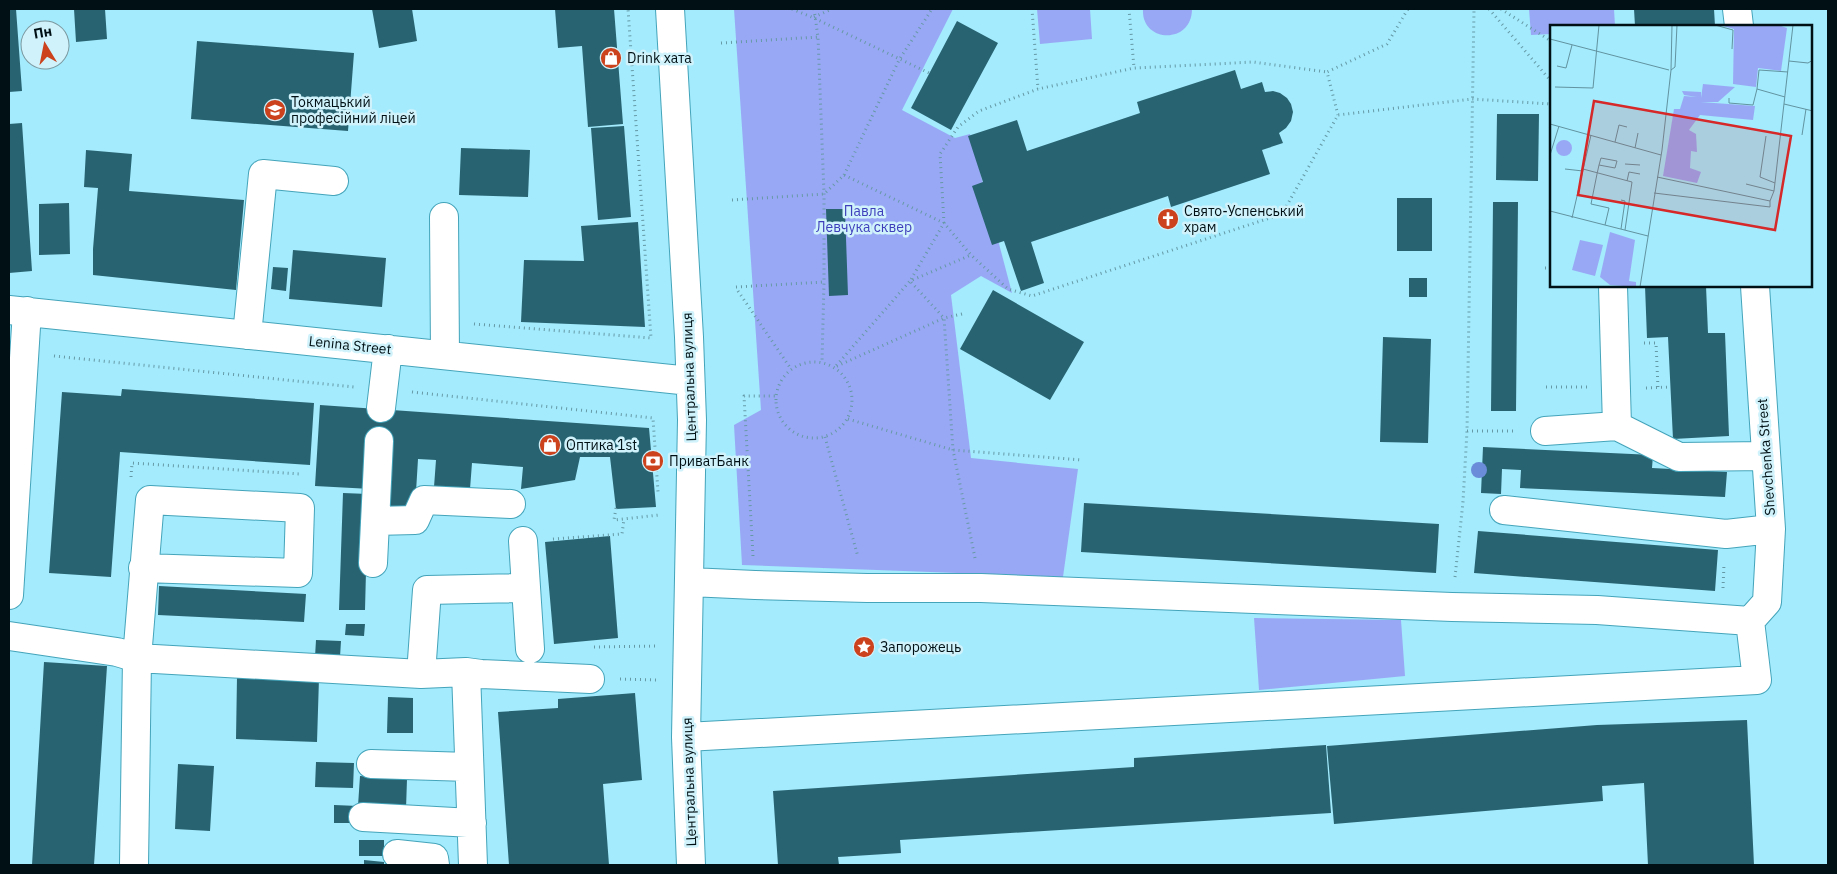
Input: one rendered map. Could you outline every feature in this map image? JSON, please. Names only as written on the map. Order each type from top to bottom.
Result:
[{"type":"street","name":"Центральна вулиця","points":[[670,9],[692,420],[686,737],[691,865]]},
{"type":"street","points":[[1738,9],[1739,25]]},
{"type":"street","points":[[247,335],[263,174],[334,181]]},
{"type":"street","points":[[444,217],[445,355]]},
{"type":"street","points":[[1613,288],[1617,426]]},
{"type":"street","name":"Shevchenka Street","points":[[1750,621],[1767,602],[1771,529],[1755,288]]},
{"type":"street","name":"Lenina Street","points":[[18,311],[690,381]]},
{"type":"street","points":[[9,595],[18,311]]},
{"type":"street","points":[[381,408],[388,349]]},
{"type":"street","points":[[1546,431],[1617,426],[1679,457],[1766,456]]},
{"type":"street","points":[[373,563],[378,440]]},
{"type":"street","points":[[134,865],[137,658],[144,568],[150,500],[300,508],[298,573],[144,568]]},
{"type":"street","points":[[375,520],[415,520],[424,500],[511,504]]},
{"type":"street","points":[[1504,510],[1726,534],[1771,529]]},
{"type":"street","points":[[530,649],[526,588],[535,540]]},
{"type":"street","points":[[686,737],[1757,680],[1750,621],[1598,610],[1452,607],[981,588],[867,588],[690,582]]},
{"type":"street","points":[[421,674],[427,590],[526,588]]},
{"type":"street","points":[[9,636],[117,652],[137,658],[421,674],[466,672],[590,679]]},
{"type":"street","points":[[466,672],[473,865]]},
{"type":"street","points":[[371,764],[469,767]]},
{"type":"street","points":[[363,817],[472,823]]},
{"type":"street","points":[[397,854],[434,858],[435,865]]},
{"type":"path","points":[[792,9],[929,74]]},
{"type":"path","points":[[814,9],[818,36],[824,194],[822,362]]},
{"type":"path","points":[[814,18],[832,9]]},
{"type":"path","points":[[732,200],[824,194],[844,175],[899,60],[932,9]]},
{"type":"path","points":[[1032,9],[1038,89]]},
{"type":"path","points":[[1129,9],[1134,68]]},
{"type":"path","points":[[835,367],[910,281],[944,223],[940,154],[958,127],[979,112],[1038,89],[1134,68],[1253,62],[1327,72],[1387,44],[1408,9]]},
{"type":"path","points":[[1452,607],[1463,502],[1467,432],[1474,9]]},
{"type":"path","points":[[1489,9],[1550,80]]},
{"type":"path","points":[[1501,9],[1550,41]]},
{"type":"path","points":[[721,43],[818,36]]},
{"type":"path","points":[[844,175],[944,223],[971,255],[1008,289],[1032,296],[1282,214],[1338,114],[1327,72]]},
{"type":"path","points":[[1338,114],[1472,98],[1550,104]]},
{"type":"path","points":[[910,281],[971,255]]},
{"type":"path","points":[[1545,268],[1550,268]]},
{"type":"path","points":[[910,281],[944,318],[953,450],[981,588]]},
{"type":"path","points":[[736,286],[824,282]]},
{"type":"path","points":[[738,291],[791,369]]},
{"type":"path","points":[[835,367],[944,318],[962,314]]},
{"type":"path","points":[[806,362],[822,362],[835,367],[846,377],[852,390],[853,405],[848,419],[839,430],[825,437],[811,438],[796,434],[784,424],[777,411],[776,396],[780,381],[791,369],[806,362]]},
{"type":"path","points":[[755,585],[744,396],[776,396]]},
{"type":"path","points":[[848,419],[953,450],[1082,460]]},
{"type":"path","points":[[1467,432],[1546,431]]},
{"type":"path","points":[[825,437],[867,588]]},
{"type":"path","points":[[132,463],[300,474]]},
{"type":"path","points":[[616,508],[614,520],[660,514]]},
{"type":"path","points":[[535,540],[622,534],[624,519]]},
{"type":"path","points":[[590,679],[665,680]]},
{"type":"green space","name":"Павла Левчука сквер","points":[[734,9],[953,9],[902,110],[955,138],[970,134],[1012,293],[981,276],[951,295],[971,458],[1078,469],[1063,577],[742,565],[734,425],[761,410]]},
{"type":"green space","points":[[1037,9],[1090,9],[1092,39],[1040,44]]},
{"type":"green space","points":[[1143,9],[1192,9],[1190,21],[1184,29],[1176,34],[1167,35],[1158,33],[1150,28],[1145,20]]},
{"type":"green space","points":[[1529,9],[1614,9],[1615,25],[1550,25],[1550,34],[1531,35]]},
{"type":"green space","points":[[1254,618],[1401,620],[1405,676],[1259,690]]},
{"type":"building","points":[[9,9],[16,9],[22,91],[9,92]]},
{"type":"building","points":[[74,9],[105,9],[107,39],[76,42]]},
{"type":"building","points":[[372,9],[412,9],[417,41],[379,48]]},
{"type":"building","points":[[555,9],[614,9],[623,124],[588,127],[582,46],[558,48]]},
{"type":"building","points":[[1634,9],[1714,9],[1715,25],[1635,25]]},
{"type":"building","points":[[957,21],[998,43],[951,130],[911,108]]},
{"type":"building","points":[[197,41],[354,53],[348,131],[191,119]]},
{"type":"building","points":[[1235,70],[1241,89],[1262,82],[1265,92],[1273,91],[1280,93],[1291,104],[1293,112],[1291,121],[1279,133],[1283,143],[1262,150],[1270,174],[1171,207],[1168,196],[1031,242],[1044,283],[1021,291],[1004,241],[992,245],[972,186],[983,182],[968,136],[1017,120],[1027,151],[1140,113],[1137,102]]},
{"type":"building","points":[[1497,114],[1539,114],[1538,181],[1496,180]]},
{"type":"building","points":[[22,123],[32,271],[9,273],[9,124]]},
{"type":"building","points":[[624,126],[631,217],[598,220],[591,128]]},
{"type":"building","points":[[461,148],[530,150],[528,197],[459,195]]},
{"type":"building","points":[[86,150],[132,154],[129,191],[244,200],[236,290],[93,275],[98,188],[84,187]]},
{"type":"building","points":[[1397,198],[1432,198],[1432,251],[1397,251]]},
{"type":"building","points":[[1493,202],[1518,202],[1516,411],[1491,411]]},
{"type":"building","points":[[69,203],[70,254],[39,255],[39,204]]},
{"type":"building","points":[[826,209],[845,209],[848,295],[829,296]]},
{"type":"building","points":[[638,222],[645,327],[521,322],[524,260],[584,261],[581,226]]},
{"type":"building","points":[[293,250],[386,258],[382,307],[289,299]]},
{"type":"building","points":[[273,267],[288,268],[286,291],[271,289]]},
{"type":"building","points":[[1409,278],[1427,278],[1427,297],[1409,297]]},
{"type":"building","points":[[1645,288],[1706,288],[1708,333],[1725,333],[1729,436],[1673,439],[1668,337],[1647,338]]},
{"type":"building","points":[[993,290],[1084,342],[1050,400],[960,349]]},
{"type":"building","points":[[1383,337],[1431,339],[1428,443],[1380,442]]},
{"type":"building","points":[[122,389],[314,403],[310,465],[120,452],[111,577],[49,573],[62,392],[121,396]]},
{"type":"building","points":[[320,405],[649,428],[656,507],[616,509],[610,457],[580,457],[575,480],[521,489],[523,467],[472,463],[470,489],[434,487],[436,460],[418,459],[415,508],[386,506],[371,489],[315,486]]},
{"type":"building","points":[[1483,447],[1653,455],[1652,468],[1727,472],[1725,497],[1520,488],[1521,470],[1502,469],[1501,494],[1481,493]]},
{"type":"building","points":[[343,493],[368,494],[365,610],[339,610]]},
{"type":"building","points":[[1084,503],[1439,524],[1436,573],[1081,552]]},
{"type":"building","points":[[1478,531],[1718,550],[1715,591],[1474,573]]},
{"type":"building","points":[[610,536],[618,638],[554,644],[545,542]]},
{"type":"building","points":[[159,586],[306,594],[304,622],[158,615]]},
{"type":"building","points":[[346,624],[365,624],[364,636],[345,635]]},
{"type":"building","points":[[316,640],[341,641],[340,657],[315,657]]},
{"type":"building","points":[[44,662],[107,666],[94,865],[32,865]]},
{"type":"building","points":[[237,677],[319,678],[317,742],[236,739]]},
{"type":"building","points":[[635,693],[642,780],[603,784],[609,865],[509,865],[498,712],[558,708],[558,699]]},
{"type":"building","points":[[388,697],[413,698],[413,733],[387,733]]},
{"type":"building","points":[[1747,720],[1754,865],[1648,865],[1644,783],[1602,786],[1603,801],[1334,824],[1327,746],[1597,725]]},
{"type":"building","points":[[1326,745],[1331,813],[900,840],[901,853],[838,857],[839,865],[778,865],[773,791],[1134,767],[1134,758]]},
{"type":"building","points":[[316,762],[354,763],[353,788],[315,787]]},
{"type":"building","points":[[178,764],[214,766],[210,831],[175,829]]},
{"type":"building","points":[[360,776],[407,779],[406,809],[358,806]]},
{"type":"building","points":[[334,805],[358,806],[358,823],[334,823]]},
{"type":"building","points":[[359,840],[384,840],[384,856],[359,856]]},
{"type":"building","points":[[364,860],[384,862],[384,865],[364,865]]},
{"type":"place","name":"Drink хата","points":[[611,58]]},
{"type":"place","name":"Токмацький професійний ліцей","points":[[275,110]]},
{"type":"place","name":"Свято-Успенський храм","points":[[1168,219]]},
{"type":"place","name":"Оптика 1st","points":[[550,445]]},
{"type":"place","name":"ПриватБанк","points":[[653,461]]},
{"type":"place","name":"Запорожець","points":[[864,647]]}]
